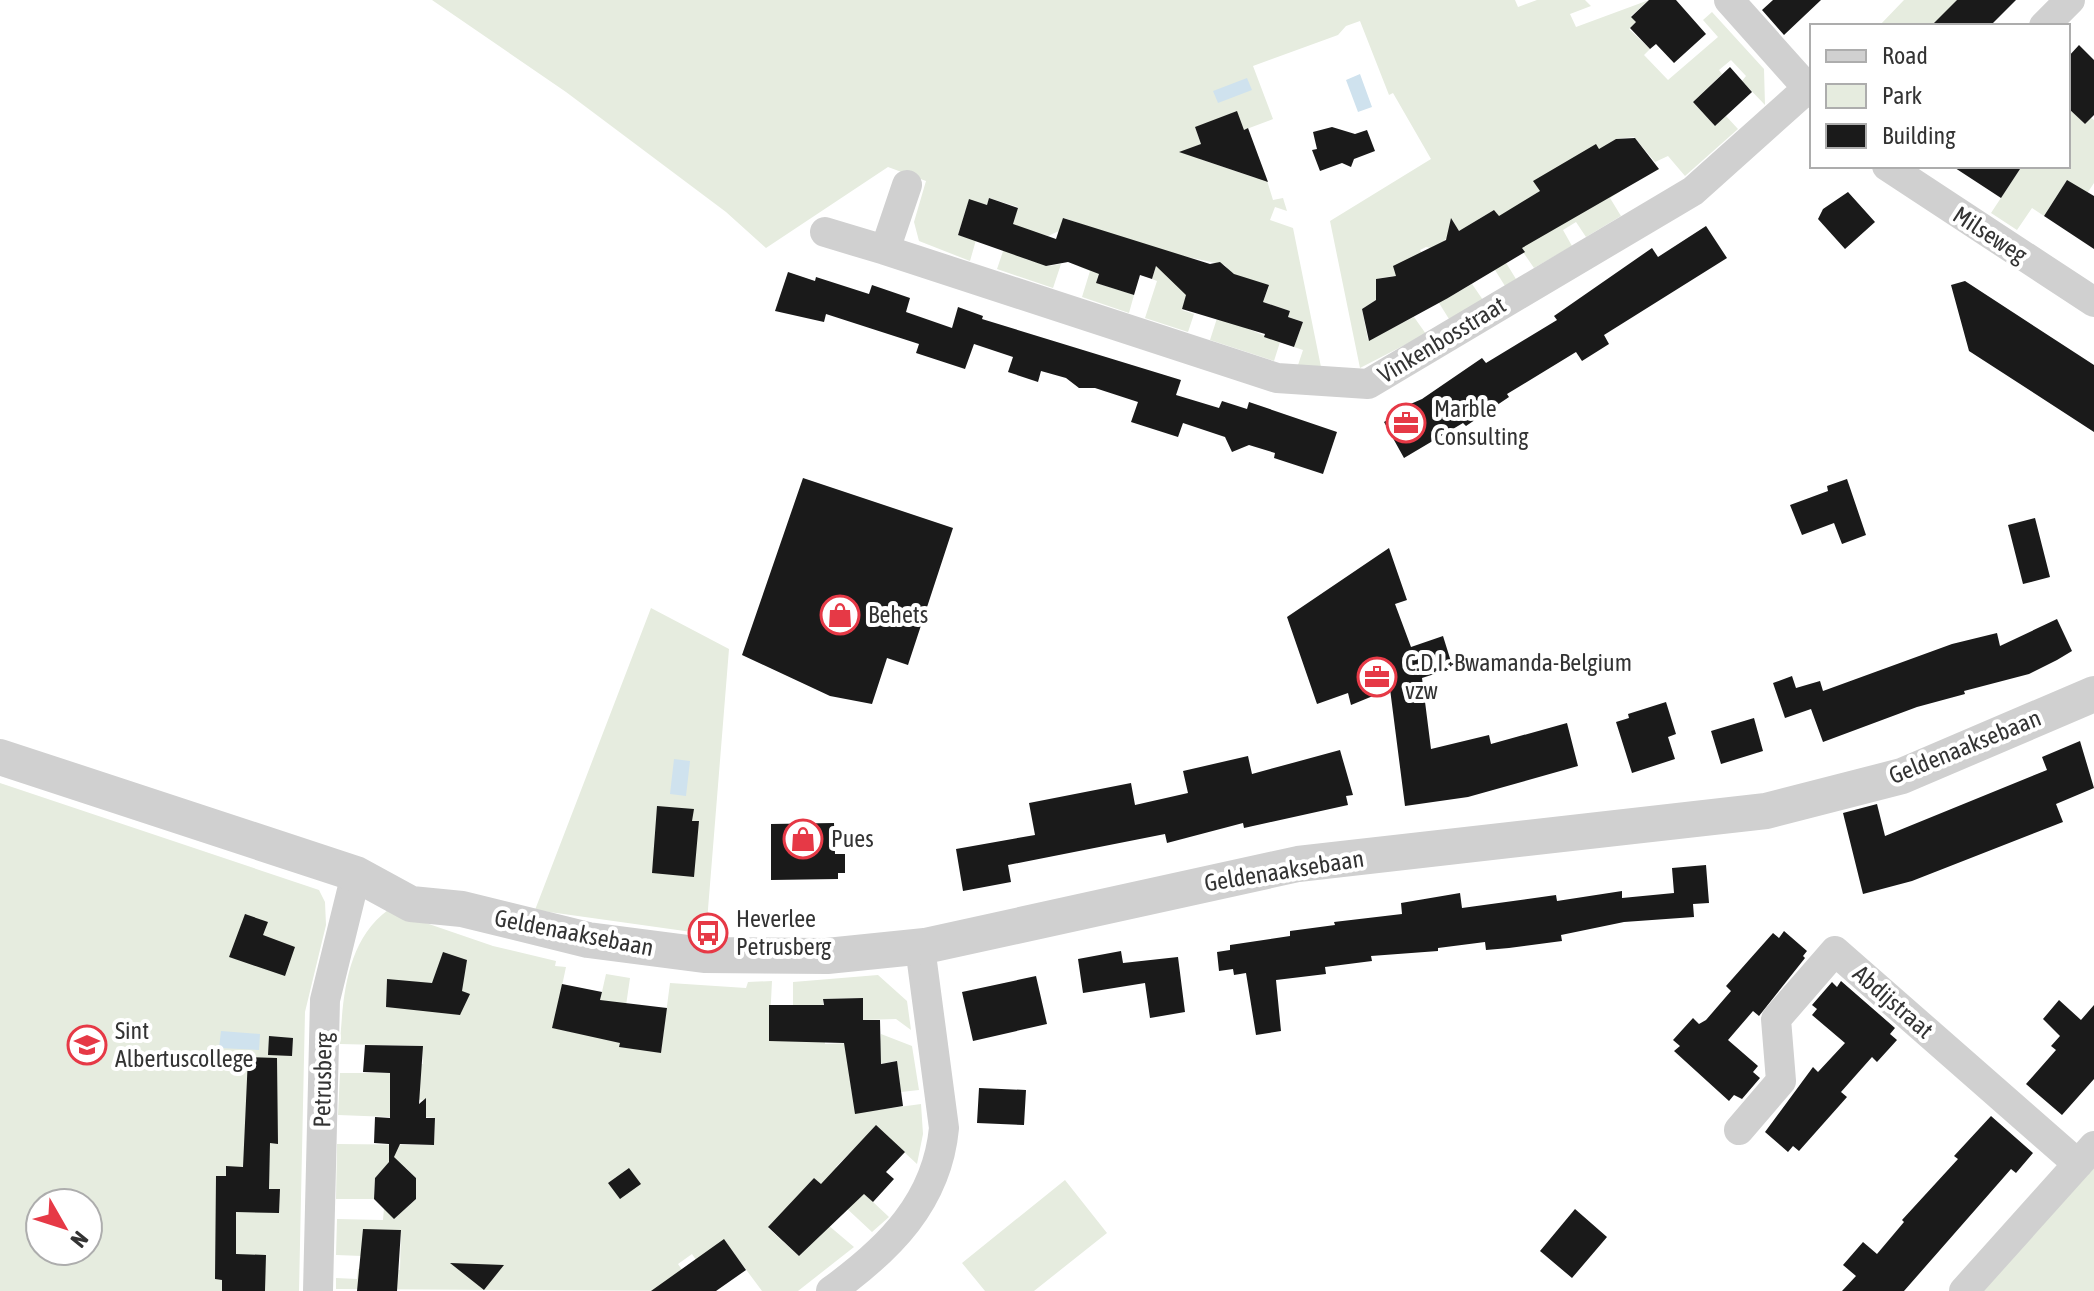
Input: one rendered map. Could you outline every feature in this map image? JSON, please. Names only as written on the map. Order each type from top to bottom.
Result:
[{"type":"street","points":[[1729,0],[1810,90]]},
{"type":"street","points":[[2046,24],[2070,0]]},
{"type":"street","points":[[2087,0],[2094,7]]},
{"type":"street","name":"Vinkenbosstraat","points":[[825,232],[1277,378],[1368,384],[1693,191],[1810,90]]},
{"type":"street","name":"Milseweg","points":[[1897,169],[2094,302]]},
{"type":"street","points":[[885,250],[907,185]]},
{"type":"street","name":"Geldenaaksebaan","points":[[0,757],[356,874],[422,880],[462,909],[588,940],[704,955],[827,956],[920,947],[1298,864],[1766,811],[1902,776],[2094,694]]},
{"type":"street","name":"Petrusberg","points":[[318,1291],[325,1000],[356,874]]},
{"type":"street","points":[[831,1291],[892,1241],[913,1217],[935,1176],[942,1150],[944,1128],[920,947]]},
{"type":"street","name":"Abdijstraat","points":[[1739,1130],[1781,1081],[1776,1019],[1835,951],[2086,1155],[1964,1291]]},
{"type":"green space","points":[[432,0],[1515,0],[1518,7],[1537,0],[1585,0],[1591,6],[1570,14],[1576,27],[1649,0],[1631,16],[1636,22],[1629,29],[1650,49],[1644,55],[1668,80],[1718,37],[1703,20],[1712,12],[1764,69],[1765,105],[1742,81],[1746,76],[1731,60],[1719,70],[1722,74],[1693,102],[1715,126],[1726,116],[1738,129],[1685,176],[1668,156],[1655,162],[1634,137],[1616,139],[1597,151],[1621,191],[1610,198],[1621,216],[1586,237],[1576,222],[1563,230],[1572,246],[1534,268],[1494,210],[1479,219],[1516,279],[1505,286],[1495,270],[1486,275],[1457,228],[1436,249],[1426,247],[1420,250],[1448,298],[1472,284],[1483,300],[1449,319],[1439,303],[1393,276],[1377,279],[1376,300],[1362,309],[1368,340],[1414,317],[1426,334],[1360,368],[1330,221],[1431,159],[1393,93],[1389,95],[1360,21],[1346,26],[1338,35],[1253,66],[1273,119],[1244,130],[1195,127],[1201,144],[1195,147],[1200,159],[1256,178],[1265,174],[1273,200],[1283,198],[1287,211],[1275,207],[1270,220],[1293,228],[1322,372],[1297,368],[1303,350],[1294,347],[1303,322],[1288,317],[1290,311],[1263,302],[1269,286],[1239,325],[1280,342],[1274,361],[1210,340],[1231,275],[1225,265],[1183,256],[1187,294],[1182,310],[1194,314],[1188,332],[1145,318],[1157,281],[1152,279],[1161,250],[1097,283],[1134,295],[1129,313],[1082,297],[1090,271],[1078,266],[1090,227],[1064,218],[1059,231],[1048,236],[1034,232],[1025,259],[1049,266],[1061,264],[1053,288],[997,269],[1018,207],[989,198],[987,205],[969,200],[958,235],[976,240],[970,261],[919,241],[914,222],[926,181],[888,167],[766,248],[726,212],[566,92]]},
{"type":"green space","points":[[1904,0],[1957,0],[1938,24],[1881,24]]},
{"type":"green space","points":[[2070,110],[2085,124],[2091,118],[2094,120],[2094,183],[2086,195],[2067,180],[2044,216],[2032,208],[2017,230],[1991,213],[2021,168],[2070,168]]},
{"type":"green space","points":[[651,608],[729,649],[706,934],[535,910]]},
{"type":"green space","points":[[0,783],[319,890],[325,902],[326,925],[305,1012],[299,1291],[0,1291]]},
{"type":"green space","points":[[388,910],[493,946],[556,961],[555,966],[566,967],[553,1028],[592,1036],[606,974],[630,978],[620,1047],[661,1052],[670,983],[746,988],[748,982],[772,981],[769,1041],[801,1005],[793,1005],[793,982],[878,975],[907,1001],[911,1030],[896,1019],[863,1020],[862,998],[823,999],[825,1044],[880,1042],[881,1034],[912,1046],[919,1090],[901,1092],[896,1061],[862,1067],[849,1073],[852,1094],[865,1092],[855,1113],[921,1104],[923,1134],[917,1164],[876,1126],[836,1167],[889,1217],[872,1232],[814,1178],[768,1228],[799,1256],[828,1225],[854,1247],[798,1291],[762,1291],[724,1240],[696,1260],[692,1254],[678,1264],[697,1291],[336,1289],[336,1278],[357,1279],[358,1269],[400,1270],[401,1231],[362,1256],[336,1255],[337,1219],[383,1220],[384,1208],[405,1209],[416,1199],[416,1178],[406,1168],[385,1167],[375,1178],[374,1199],[336,1199],[337,1144],[434,1145],[435,1118],[426,1117],[426,1100],[390,1099],[390,1117],[338,1115],[340,1073],[410,1073],[410,1065],[423,1064],[422,1046],[340,1044],[345,989],[355,954],[363,937]]},
{"type":"green space","points":[[2094,1146],[2094,1291],[1964,1291]]},
{"type":"green space","points":[[1065,1180],[1107,1233],[1034,1291],[985,1291],[962,1263]]},
{"type":"water","points":[[1360,74],[1372,107],[1358,112],[1346,80]]},
{"type":"water","points":[[1247,78],[1252,90],[1218,103],[1213,91]]},
{"type":"water","points":[[674,759],[690,761],[686,796],[670,794]]},
{"type":"water","points":[[221,1031],[260,1034],[259,1050],[219,1048]]},
{"type":"building","points":[[1649,0],[1676,0],[1706,34],[1674,63],[1656,44],[1650,49],[1630,28],[1636,22],[1631,17]]},
{"type":"building","points":[[1773,0],[1821,0],[1784,35],[1762,10]]},
{"type":"building","points":[[1957,0],[2016,0],[1992,24],[1933,24]]},
{"type":"building","points":[[2079,45],[2094,60],[2094,115],[2085,124],[2070,110],[2070,55]]},
{"type":"building","points":[[1730,67],[1752,92],[1715,126],[1693,102]]},
{"type":"building","points":[[1237,111],[1244,130],[1248,128],[1268,182],[1179,152],[1201,144],[1195,127]]},
{"type":"building","points":[[1332,127],[1355,134],[1367,130],[1375,151],[1354,159],[1351,167],[1342,163],[1320,171],[1312,150],[1317,149],[1313,132]]},
{"type":"building","points":[[1635,138],[1659,169],[1522,248],[1525,252],[1448,298],[1369,341],[1362,309],[1376,300],[1376,279],[1396,276],[1393,266],[1446,240],[1451,218],[1459,231],[1494,210],[1499,216],[1540,191],[1533,181],[1596,144],[1599,149],[1616,139]]},
{"type":"building","points":[[1955,168],[2021,168],[2001,198]]},
{"type":"building","points":[[2067,180],[2094,196],[2094,249],[2044,216]]},
{"type":"building","points":[[1848,192],[1875,222],[1845,249],[1818,219],[1823,209]]},
{"type":"building","points":[[989,198],[1018,208],[1013,224],[1056,239],[1063,218],[1210,264],[1220,262],[1234,274],[1269,285],[1263,302],[1290,311],[1288,317],[1303,322],[1294,347],[1264,337],[1265,334],[1182,309],[1186,295],[1156,266],[1152,279],[1140,275],[1134,295],[1096,283],[1099,274],[1068,262],[1046,266],[958,235],[969,199],[987,205]]},
{"type":"building","points":[[1706,226],[1727,258],[1604,335],[1609,344],[1582,361],[1576,352],[1507,394],[1509,397],[1466,426],[1463,423],[1404,458],[1384,422],[1400,412],[1399,409],[1422,399],[1482,358],[1486,363],[1557,320],[1554,316],[1652,248],[1658,257]]},
{"type":"building","points":[[788,272],[815,281],[816,277],[869,294],[872,285],[910,298],[906,312],[952,328],[958,307],[983,316],[982,319],[1181,380],[1176,395],[1219,408],[1222,401],[1247,409],[1249,402],[1337,432],[1323,474],[1274,458],[1275,453],[1249,445],[1232,452],[1225,437],[1183,423],[1178,437],[1131,422],[1138,402],[1095,388],[1079,388],[1066,378],[1041,371],[1038,382],[1008,372],[1013,357],[974,344],[965,369],[916,353],[919,344],[826,314],[824,322],[775,311]]},
{"type":"building","points":[[1965,281],[2094,365],[2094,432],[1969,351],[1951,285]]},
{"type":"building","name":"Behets","points":[[803,478],[953,528],[908,665],[887,658],[872,704],[830,696],[742,655]]},
{"type":"building","points":[[1847,479],[1866,535],[1842,544],[1834,523],[1802,535],[1790,505],[1828,491],[1827,486]]},
{"type":"building","points":[[2035,518],[2050,577],[2023,584],[2008,525]]},
{"type":"building","points":[[1389,548],[1407,600],[1395,604],[1411,647],[1443,636],[1453,668],[1422,678],[1431,749],[1489,735],[1491,744],[1567,723],[1578,766],[1468,797],[1405,806],[1390,689],[1351,705],[1348,693],[1317,704],[1287,617]]},
{"type":"building","points":[[2057,619],[2072,651],[2057,660],[2029,674],[1964,691],[1965,694],[1917,707],[1823,742],[1811,709],[1785,718],[1773,683],[1792,676],[1796,688],[1820,681],[1823,691],[1952,644],[1997,633],[2000,646]]},
{"type":"building","points":[[1666,702],[1676,734],[1668,737],[1675,759],[1632,773],[1616,722],[1629,718],[1628,714]]},
{"type":"building","points":[[1754,718],[1763,751],[1721,764],[1711,731]]},
{"type":"building","points":[[2080,741],[2094,788],[2056,804],[2063,822],[1912,881],[1863,894],[1843,813],[1877,804],[1885,836],[2047,770],[2042,757]]},
{"type":"building","points":[[1340,750],[1353,795],[1346,796],[1348,805],[1244,828],[1243,823],[1167,843],[1165,834],[1008,865],[1011,882],[963,891],[956,849],[1035,835],[1029,803],[1131,783],[1135,805],[1188,793],[1183,771],[1248,756],[1252,774]]},
{"type":"building","points":[[657,806],[694,809],[692,821],[699,821],[694,877],[652,873]]},
{"type":"building","name":"Pues","points":[[834,823],[835,854],[845,854],[845,873],[838,873],[838,879],[771,880],[771,824]]},
{"type":"building","points":[[1706,865],[1709,903],[1693,904],[1694,917],[1624,922],[1561,935],[1562,941],[1509,948],[1486,950],[1485,942],[1438,948],[1438,951],[1371,956],[1372,961],[1325,967],[1326,974],[1276,980],[1281,1031],[1256,1035],[1246,973],[1234,975],[1233,969],[1219,971],[1217,952],[1230,950],[1230,945],[1290,936],[1290,931],[1335,925],[1334,922],[1402,914],[1401,903],[1460,893],[1462,908],[1556,895],[1557,901],[1622,891],[1622,898],[1674,893],[1672,868]]},
{"type":"building","points":[[245,914],[268,922],[263,935],[295,947],[285,976],[229,957]]},
{"type":"building","points":[[1784,931],[1807,951],[1803,956],[1805,958],[1759,1016],[1753,1011],[1728,1040],[1758,1066],[1753,1072],[1760,1078],[1742,1099],[1734,1095],[1729,1101],[1674,1051],[1680,1046],[1673,1040],[1693,1018],[1699,1024],[1706,1020],[1731,991],[1726,986],[1773,933],[1779,938]]},
{"type":"building","points":[[1121,951],[1123,963],[1178,957],[1185,1012],[1150,1018],[1145,983],[1083,993],[1078,959]]},
{"type":"building","points":[[443,952],[467,960],[462,991],[470,994],[460,1015],[386,1007],[387,979],[432,983]]},
{"type":"building","points":[[1036,976],[1047,1024],[973,1041],[962,992]]},
{"type":"building","points":[[1841,981],[1895,1028],[1890,1034],[1897,1040],[1877,1062],[1872,1057],[1841,1092],[1847,1097],[1799,1151],[1793,1146],[1788,1152],[1765,1132],[1813,1067],[1818,1072],[1845,1043],[1812,1015],[1817,1009],[1812,1005],[1832,982],[1837,987]]},
{"type":"building","points":[[562,984],[602,992],[600,1000],[667,1008],[661,1053],[619,1047],[620,1043],[552,1028]]},
{"type":"building","points":[[863,998],[863,1020],[880,1020],[881,1064],[897,1061],[903,1106],[855,1114],[844,1043],[769,1041],[769,1005],[824,1005],[823,999]]},
{"type":"building","points":[[2059,1000],[2081,1020],[2094,1005],[2094,1079],[2062,1115],[2026,1084],[2056,1050],[2051,1046],[2060,1036],[2043,1019]]},
{"type":"building","points":[[269,1036],[293,1038],[292,1056],[268,1055]]},
{"type":"building","points":[[365,1045],[423,1046],[419,1104],[426,1098],[426,1118],[435,1118],[434,1145],[400,1144],[394,1157],[416,1178],[416,1199],[394,1219],[374,1199],[375,1178],[389,1162],[389,1144],[374,1143],[375,1117],[390,1118],[390,1073],[363,1072]]},
{"type":"building","points":[[248,1057],[277,1058],[278,1144],[270,1143],[269,1189],[280,1189],[279,1213],[236,1212],[236,1254],[266,1255],[265,1291],[222,1291],[222,1280],[215,1279],[216,1176],[226,1176],[226,1166],[243,1167]]},
{"type":"building","points":[[979,1088],[1026,1090],[1024,1125],[977,1123]]},
{"type":"building","points":[[1991,1116],[2033,1153],[2016,1173],[2011,1169],[1904,1291],[1842,1291],[1856,1276],[1843,1265],[1863,1242],[1877,1254],[1904,1222],[1902,1220],[1958,1159],[1954,1156]]},
{"type":"building","points":[[876,1125],[905,1152],[886,1172],[894,1179],[873,1202],[864,1194],[799,1256],[768,1227],[814,1178],[821,1184]]},
{"type":"building","points":[[629,1168],[641,1184],[620,1199],[608,1183]]},
{"type":"building","points":[[1575,1209],[1607,1237],[1572,1278],[1540,1251]]},
{"type":"building","points":[[363,1229],[401,1230],[397,1291],[357,1291]]},
{"type":"building","points":[[724,1239],[746,1270],[716,1291],[651,1291]]},
{"type":"building","points":[[450,1263],[504,1265],[484,1290]]},
{"type":"place","name":"Marble Consulting","points":[[1406,423]]},
{"type":"place","name":"Behets","points":[[840,615]]},
{"type":"place","name":"C.D.I.-Bwamanda-Belgium vzw","points":[[1377,677]]},
{"type":"place","name":"Pues","points":[[803,839]]},
{"type":"place","name":"Heverlee Petrusberg","points":[[708,933]]},
{"type":"place","name":"Sint Albertuscollege","points":[[87,1045]]}]
